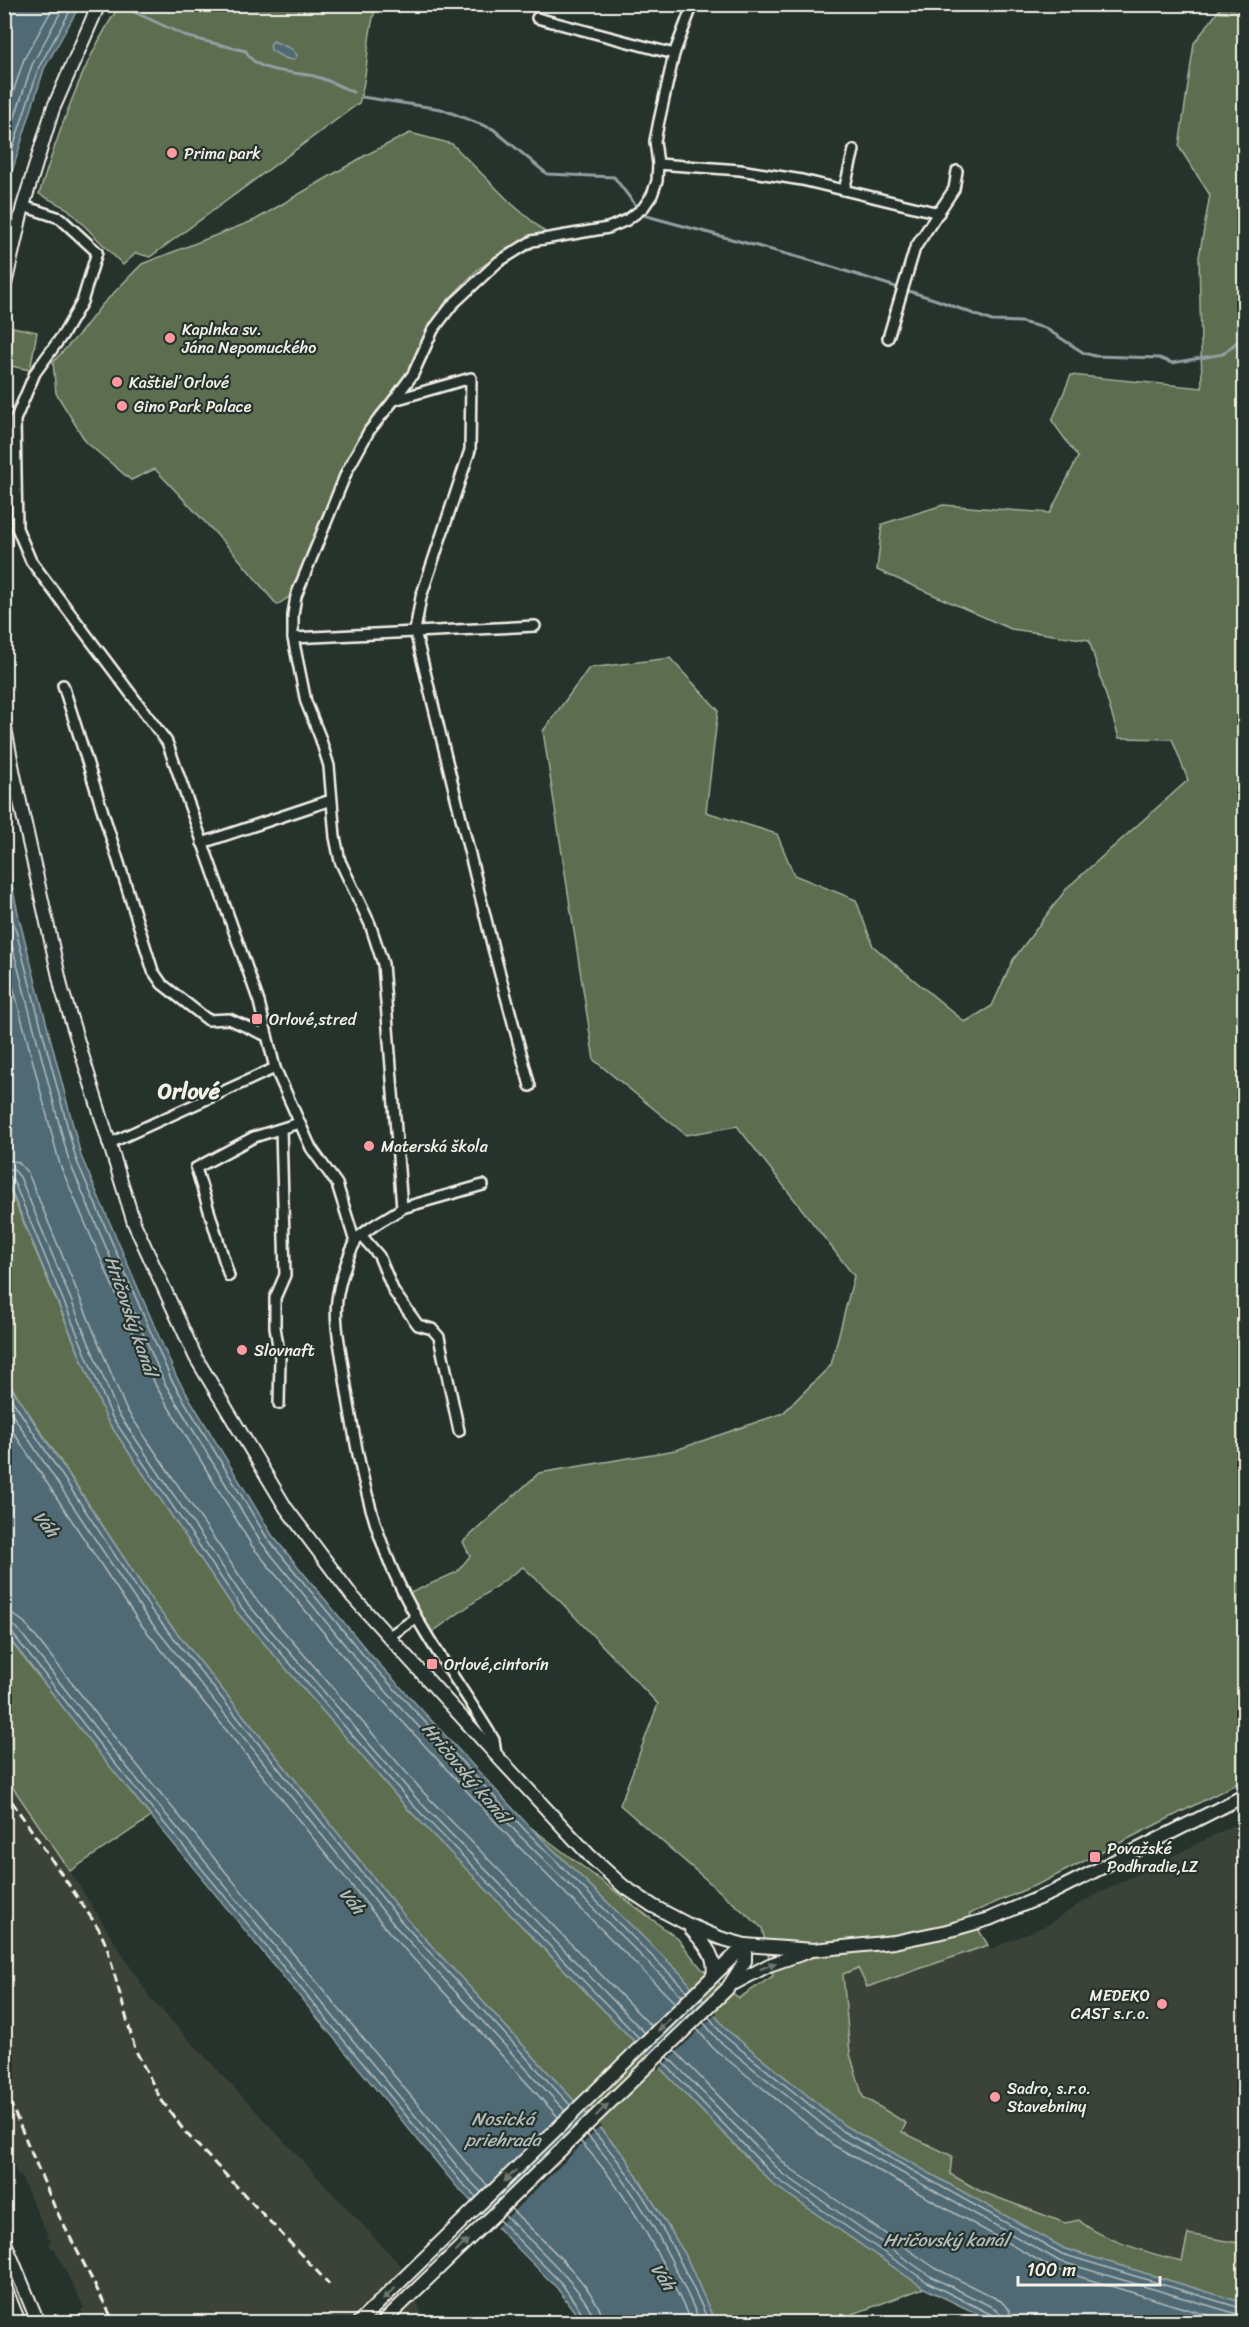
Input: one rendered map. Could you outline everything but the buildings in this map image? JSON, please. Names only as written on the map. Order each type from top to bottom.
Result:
[{"type":"main road","points":[[4,289],[23,206],[53,109],[99,4]]},
{"type":"main road","points":[[4,723],[62,990],[108,1144],[134,1222],[167,1299],[201,1367],[286,1508],[332,1571],[388,1637],[496,1755],[614,1878],[632,1893],[686,1923],[720,1938],[745,1945],[813,1950],[894,1942],[989,1919],[1051,1893],[1245,1796]]},
{"type":"main road","points":[[686,1923],[710,1951],[714,1963],[709,1980]]},
{"type":"main road","points":[[359,2322],[745,1945]]},
{"type":"main road","points":[[723,1993],[745,1961],[745,1945]]},
{"type":"main road","points":[[383,2322],[723,1993],[747,1975],[813,1950]]},
{"type":"main road","points":[[4,2240],[38,2322]]},
{"type":"main road","points":[[4,2285],[19,2322]]},
{"type":"street","points":[[402,1208],[383,964],[370,924],[340,861],[334,837],[329,766],[306,702],[293,638],[296,596],[346,471],[369,431],[413,374],[433,330],[452,305],[498,262],[532,241],[608,228],[627,220],[640,210],[654,188],[658,165],[655,141],[674,54],[693,4]]},
{"type":"street","points":[[537,18],[674,54]]},
{"type":"street","points":[[844,190],[854,150]]},
{"type":"street","points":[[658,165],[740,170],[802,180],[939,213]]},
{"type":"street","points":[[888,338],[915,248],[954,189],[957,171]]},
{"type":"street","points":[[23,206],[60,218],[97,252],[82,302],[64,333],[34,373],[15,420],[17,528],[31,561],[167,742],[259,1002],[275,1068],[311,1148],[337,1184],[358,1239],[379,1256],[394,1292],[418,1325],[432,1329],[439,1337],[459,1431]]},
{"type":"street","points":[[394,400],[471,378],[470,450],[421,597],[415,631],[493,948],[530,1086]]},
{"type":"street","points":[[4,419],[15,420]]},
{"type":"street","points":[[293,638],[535,626]]},
{"type":"street","points":[[63,686],[153,971],[162,984],[208,1020],[228,1019],[267,1036]]},
{"type":"street","points":[[202,843],[331,800]]},
{"type":"street","points":[[108,1144],[275,1068]]},
{"type":"street","points":[[229,1276],[196,1168],[254,1137],[299,1123]]},
{"type":"street","points":[[279,1404],[280,1358],[275,1327],[275,1298],[285,1275],[281,1129]]},
{"type":"street","points":[[483,1185],[402,1208],[358,1239],[344,1274],[337,1301],[353,1432],[368,1500],[384,1550],[416,1617],[494,1740],[496,1755]]},
{"type":"street","points":[[388,1637],[416,1617]]},
{"type":"shaded area","points":[[4,1776],[70,1871],[150,1998],[400,2265],[426,2322],[91,2322],[87,2320],[81,2310],[84,2308],[54,2248],[52,2249],[49,2243],[51,2242],[20,2175],[18,2176],[5,2138]]},
{"type":"shaded area","points":[[1244,1820],[1244,2244],[1189,2234],[1183,2261],[1141,2249],[1088,2229],[1079,2220],[1065,2223],[980,2191],[949,2173],[952,2156],[902,2132],[906,2123],[863,2097],[850,2054],[843,1974],[859,1968],[867,1987],[988,1945],[991,1949],[1049,1924],[1082,1902]]},
{"type":"green space","name":"Prima park","points":[[120,5],[377,5],[359,103],[150,257],[136,253],[123,265],[68,209],[39,194],[83,73],[94,49]]},
{"type":"green space","points":[[1223,5],[1244,5],[1244,1780],[1045,1881],[969,1914],[988,1945],[867,1987],[858,1968],[843,1974],[850,2054],[863,2097],[906,2123],[902,2132],[952,2156],[950,2174],[980,2191],[1065,2223],[1079,2220],[1113,2240],[1182,2261],[1188,2234],[1244,2244],[1244,2303],[1065,2249],[845,2126],[727,2030],[682,1975],[529,1826],[678,1939],[701,1968],[739,1998],[773,1976],[762,1928],[620,1805],[658,1704],[559,1600],[523,1567],[431,1633],[408,1594],[457,1572],[470,1556],[463,1542],[539,1473],[676,1450],[783,1413],[831,1365],[854,1276],[737,1126],[686,1135],[594,1060],[543,731],[589,668],[670,658],[718,710],[706,812],[777,834],[794,875],[856,900],[873,946],[965,1022],[992,1006],[1013,960],[1067,888],[1188,780],[1172,739],[1119,738],[1089,640],[1011,629],[877,570],[882,524],[943,505],[1050,513],[1078,457],[1052,421],[1071,375],[1202,388],[1199,257],[1210,195],[1179,147],[1194,43]]},
{"type":"green space","points":[[410,133],[452,144],[512,204],[545,232],[517,244],[478,269],[444,304],[408,373],[398,389],[377,412],[342,469],[292,595],[277,605],[234,553],[155,469],[131,480],[86,442],[56,393],[53,362],[101,306],[142,264],[255,220],[366,155]]},
{"type":"green space","points":[[13,327],[37,332],[30,370],[6,365]]},
{"type":"green space","points":[[4,1176],[107,1420],[236,1611],[407,1808],[773,2184],[924,2288],[831,2322],[715,2322],[685,2254],[624,2155],[406,1918],[157,1608],[5,1377]]},
{"type":"green space","points":[[4,1633],[151,1817],[70,1871],[5,1776]]},
{"type":"water","points":[[5,4],[80,5],[44,69],[5,194]]},
{"type":"water","points":[[273,41],[292,49],[297,55],[295,59],[286,59],[271,50],[270,45]]},
{"type":"water","name":"Hričovský kanál","points":[[4,848],[19,918],[81,1156],[176,1376],[272,1535],[369,1653],[529,1826],[682,1975],[727,2030],[845,2126],[1065,2249],[1244,2303],[1244,2322],[994,2322],[924,2288],[773,2184],[407,1808],[236,1611],[107,1420],[5,1176]]},
{"type":"water","name":"Nosická priehrada","points":[[4,1377],[157,1608],[406,1918],[624,2155],[685,2254],[715,2322],[582,2322],[557,2288],[456,2186],[102,1757],[5,1633]]},
{"type":"pier","points":[[706,2000],[717,2013],[658,2070],[647,2058]]},
{"type":"pier","points":[[590,2114],[601,2126],[495,2229],[483,2217]]},
{"type":"waterway","points":[[117,4],[188,37],[246,51],[258,64],[266,68],[314,76],[353,92]]},
{"type":"waterway","points":[[362,97],[441,109],[493,129],[547,174],[614,177],[643,215],[823,264],[937,300],[992,321],[1021,322],[1045,328],[1084,353],[1095,356],[1159,358],[1172,363],[1223,354],[1244,336]]},
{"type":"railway","points":[[4,1790],[99,1929],[107,1947],[135,2049],[160,2098],[185,2132],[329,2284]]},
{"type":"railway","points":[[4,2088],[55,2208],[114,2322]]},
{"type":"place","name":"Prima park","points":[[172,153]]},
{"type":"place","name":"Kaplnka sv. Jána Nepomuckého","points":[[170,338]]},
{"type":"place","name":"Kaštieľ Orlové","points":[[117,382]]},
{"type":"place","name":"Gino Park Palace","points":[[122,406]]},
{"type":"place","name":"Orlové,stred","points":[[257,1019]]},
{"type":"place","name":"Materská škola","points":[[369,1146]]},
{"type":"place","name":"Slovnaft","points":[[242,1350]]},
{"type":"place","name":"Orlové,cintorín","points":[[432,1664]]},
{"type":"place","name":"Považské Podhradie,LZ","points":[[1095,1857]]},
{"type":"place","name":"MEDEKO CAST s.r.o.","points":[[1162,2004]]},
{"type":"place","name":"Sadro, s.r.o. Stavebniny","points":[[995,2097]]},
{"type":"district","name":"Orlové","points":[[189,1091]]},
{"type":"water label","name":"Váh","points":[[46,1524]]},
{"type":"water label","name":"Váh","points":[[352,1901]]},
{"type":"water label","name":"Váh","points":[[663,2277]]}]
